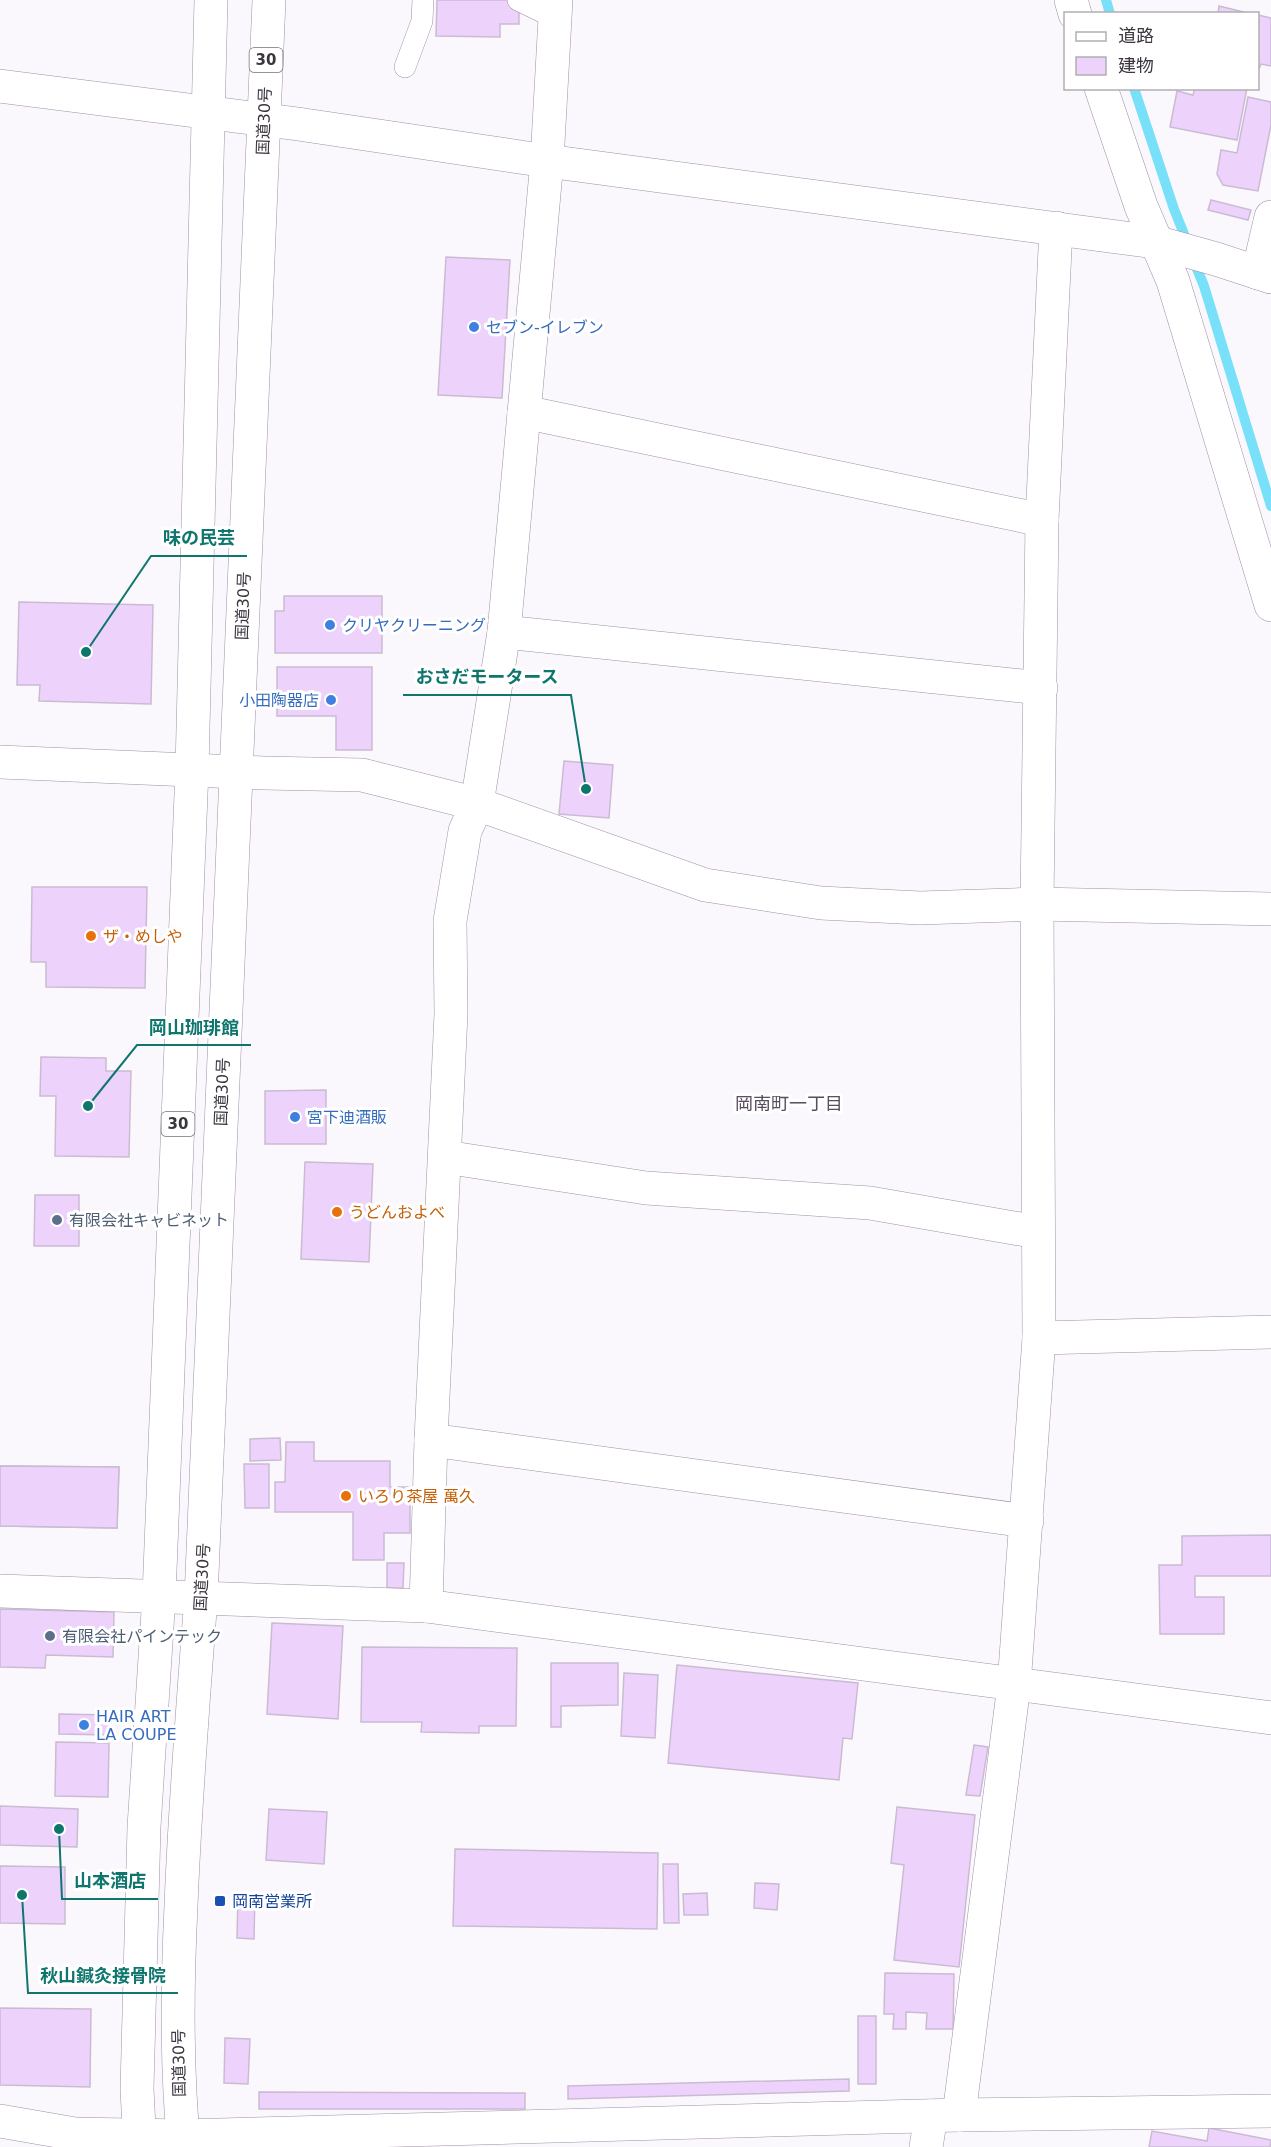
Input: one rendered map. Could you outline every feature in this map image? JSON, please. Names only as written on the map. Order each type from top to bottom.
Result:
[{"type":"main road","name":"30","points":[[140,2141],[137,2089],[144,1827],[159,1596],[192,769],[211,0]]},
{"type":"main road","name":"国道30号","points":[[183,2142],[178,2091],[178,1967],[184,1823],[201,1598],[269,0]]},
{"type":"main road","points":[[426,1606],[430,1440],[451,1014],[450,921],[465,831],[477,804],[504,632],[547,161],[555,9]]},
{"type":"main road","points":[[0,86],[1056,228],[1161,244],[1265,275],[1271,217]]},
{"type":"main road","points":[[1102,90],[1141,206],[1161,244],[1271,605]]},
{"type":"main road","points":[[939,2126],[1014,1685],[1039,1338],[1037,904],[1042,520],[1056,228]]},
{"type":"main road","points":[[524,412],[1042,520]]},
{"type":"main road","points":[[504,632],[1041,688]]},
{"type":"main road","points":[[0,762],[362,775],[477,804],[705,885],[821,903],[920,908],[1037,904],[1271,909]]},
{"type":"main road","points":[[445,1157],[646,1188],[870,1203],[1037,1232]]},
{"type":"main road","points":[[1039,1338],[1271,1332]]},
{"type":"main road","points":[[430,1440],[1027,1521]]},
{"type":"main road","points":[[0,1591],[426,1606],[1271,1718]]},
{"type":"main road","points":[[0,2121],[75,2134],[140,2141],[183,2142],[939,2126],[1271,2111]]},
{"type":"lane","points":[[405,67],[422,21],[423,0]]},
{"type":"lane","points":[[518,0],[555,9]]},
{"type":"building","points":[[437,0],[519,0],[519,24],[500,24],[500,37],[436,36]]},
{"type":"building","points":[[1219,6],[1244,12],[1218,12]]},
{"type":"building","points":[[1259,15],[1271,18],[1271,66],[1261,64],[1259,69]]},
{"type":"building","points":[[1194,90],[1247,90],[1237,140],[1170,127],[1177,91],[1193,95]]},
{"type":"building","points":[[1248,97],[1271,102],[1271,125],[1258,191],[1223,185],[1217,174],[1221,150],[1237,153]]},
{"type":"building","points":[[1211,200],[1251,210],[1248,220],[1208,210]]},
{"type":"building","points":[[446,257],[510,260],[502,398],[438,395]]},
{"type":"building","points":[[284,596],[382,596],[382,653],[275,653],[275,611],[284,611]]},
{"type":"building","points":[[19,602],[153,605],[151,704],[39,701],[40,685],[17,685]]},
{"type":"building","points":[[277,667],[372,667],[372,750],[336,750],[336,716],[277,716]]},
{"type":"building","points":[[564,761],[613,765],[609,818],[559,814]]},
{"type":"building","points":[[32,887],[147,887],[145,988],[46,987],[46,962],[31,962]]},
{"type":"building","points":[[41,1057],[106,1058],[106,1071],[131,1071],[129,1157],[55,1156],[56,1096],[40,1096]]},
{"type":"building","points":[[326,1090],[326,1144],[265,1144],[265,1091]]},
{"type":"building","points":[[305,1162],[373,1164],[369,1262],[301,1259]]},
{"type":"building","points":[[35,1195],[79,1195],[79,1246],[34,1246]]},
{"type":"building","points":[[280,1438],[281,1460],[250,1461],[250,1439]]},
{"type":"building","points":[[286,1442],[314,1442],[314,1461],[390,1461],[390,1487],[410,1487],[410,1533],[384,1533],[384,1560],[353,1560],[353,1512],[275,1512],[275,1482],[285,1482]]},
{"type":"building","points":[[244,1464],[269,1464],[269,1508],[245,1508]]},
{"type":"building","points":[[0,1466],[119,1467],[117,1528],[0,1526]]},
{"type":"building","points":[[0,1466],[119,1467],[117,1528],[0,1526]]},
{"type":"building","points":[[1271,1535],[1271,1576],[1195,1576],[1195,1597],[1224,1597],[1224,1634],[1160,1634],[1159,1565],[1182,1565],[1182,1536]]},
{"type":"building","points":[[387,1563],[404,1563],[403,1588],[387,1588]]},
{"type":"building","points":[[0,1609],[114,1612],[113,1657],[46,1655],[45,1668],[0,1667]]},
{"type":"building","points":[[272,1623],[343,1626],[338,1719],[267,1714]]},
{"type":"building","points":[[362,1647],[517,1648],[516,1726],[479,1726],[479,1733],[421,1732],[422,1722],[361,1722]]},
{"type":"building","points":[[551,1663],[618,1663],[618,1705],[561,1706],[561,1727],[551,1727]]},
{"type":"building","points":[[677,1665],[858,1683],[852,1739],[843,1738],[839,1780],[668,1763]]},
{"type":"building","points":[[624,1673],[658,1675],[655,1738],[621,1736]]},
{"type":"building","name":"HAIR ART LA COUPE","points":[[59,1714],[109,1715],[109,1735],[59,1734]]},
{"type":"building","points":[[56,1742],[109,1743],[108,1797],[55,1796]]},
{"type":"building","points":[[974,1745],[988,1747],[980,1796],[966,1795]]},
{"type":"building","points":[[0,1806],[78,1809],[77,1847],[0,1845]]},
{"type":"building","points":[[897,1807],[975,1815],[959,1967],[894,1960],[904,1865],[891,1863]]},
{"type":"building","points":[[269,1809],[327,1812],[324,1864],[266,1860]]},
{"type":"building","points":[[455,1849],[658,1853],[657,1929],[453,1926]]},
{"type":"building","points":[[663,1864],[678,1864],[679,1923],[664,1923]]},
{"type":"building","points":[[0,1866],[65,1867],[65,1924],[0,1923]]},
{"type":"building","points":[[755,1883],[779,1884],[777,1910],[754,1908]]},
{"type":"building","points":[[238,1893],[255,1894],[254,1939],[237,1938]]},
{"type":"building","points":[[707,1893],[708,1915],[684,1915],[683,1894]]},
{"type":"building","points":[[885,1973],[954,1974],[953,2029],[926,2029],[927,2013],[906,2012],[906,2029],[893,2029],[894,2014],[884,2014]]},
{"type":"building","points":[[0,2008],[91,2009],[90,2087],[0,2085]]},
{"type":"building","points":[[858,2016],[876,2016],[876,2084],[858,2084]]},
{"type":"building","points":[[225,2038],[250,2039],[248,2084],[224,2083]]},
{"type":"building","points":[[849,2079],[849,2091],[568,2099],[568,2086]]},
{"type":"building","points":[[259,2092],[525,2093],[525,2109],[259,2109]]},
{"type":"building","points":[[1209,2128],[1271,2140],[1270,2147],[1149,2147],[1152,2131],[1207,2141]]},
{"type":"waterway","points":[[1106,0],[1109,12]]},
{"type":"waterway","points":[[1135,90],[1188,244]]},
{"type":"waterway","points":[[1193,259],[1204,286],[1271,506]]},
{"type":"place","name":"セブン-イレブン","points":[[474,327]]},
{"type":"place","name":"クリヤクリーニング","points":[[330,625]]},
{"type":"place","name":"味の民芸","points":[[86,652]]},
{"type":"place","name":"小田陶器店","points":[[331,700]]},
{"type":"place","name":"おさだモータース","points":[[586,789]]},
{"type":"place","name":"ザ・めしや","points":[[91,936]]},
{"type":"place","name":"岡山珈琲館","points":[[88,1106]]},
{"type":"place","name":"宮下迪酒販","points":[[295,1117]]},
{"type":"place","name":"うどんおよべ","points":[[337,1212]]},
{"type":"place","name":"有限会社キャビネット","points":[[57,1220]]},
{"type":"place","name":"いろり茶屋 萬久","points":[[346,1496]]},
{"type":"place","name":"有限会社パインテック","points":[[50,1636]]},
{"type":"place","name":"HAIR ART LA COUPE","points":[[84,1725]]},
{"type":"place","name":"山本酒店","points":[[59,1829]]},
{"type":"place","name":"秋山鍼灸接骨院","points":[[22,1895]]},
{"type":"place","name":"岡南営業所","points":[[220,1901]]},
{"type":"district","name":"岡南町一丁目","points":[[789,1103]]}]
